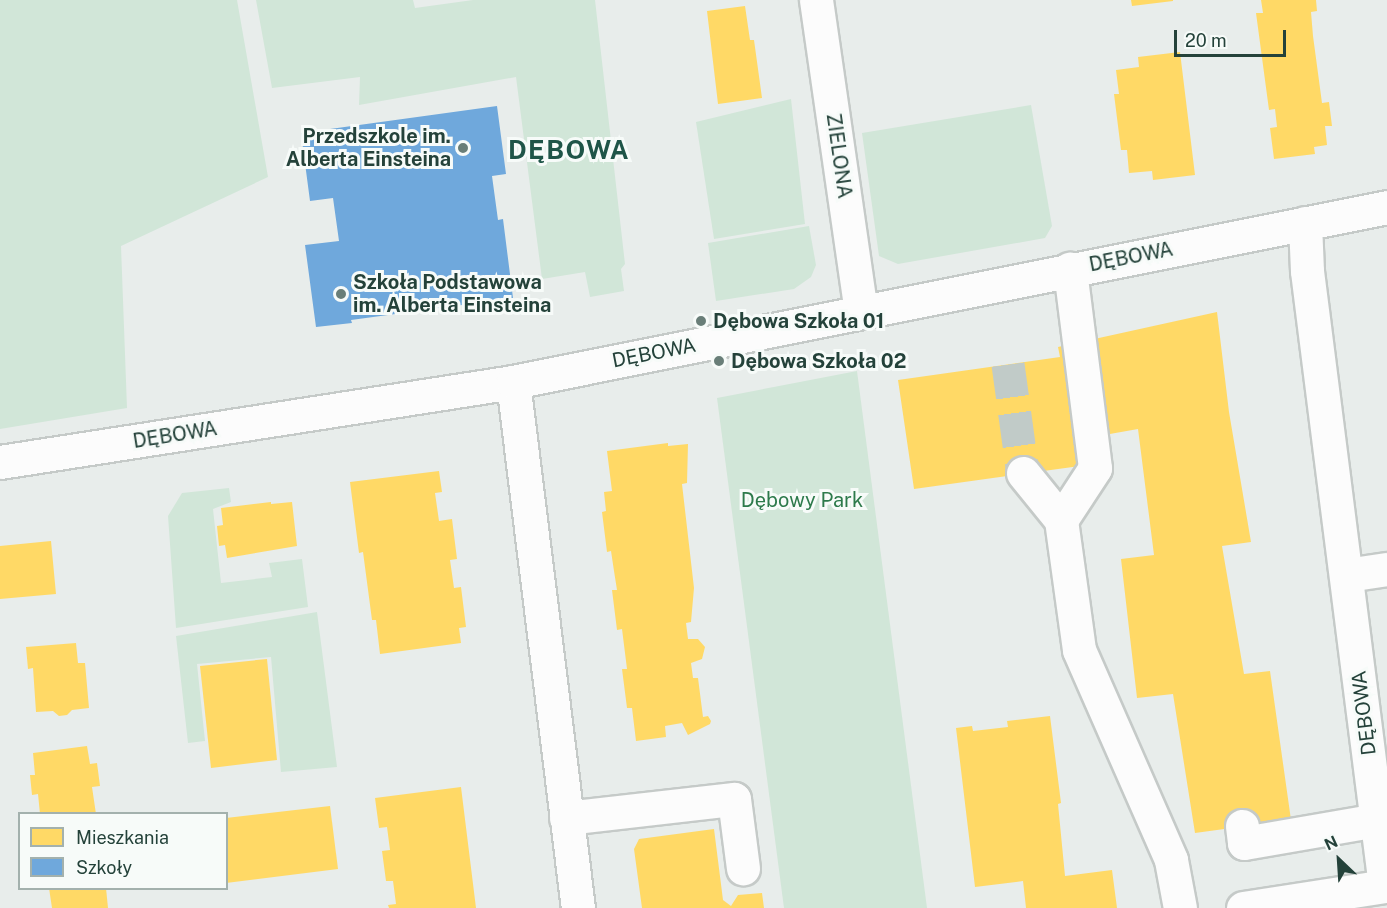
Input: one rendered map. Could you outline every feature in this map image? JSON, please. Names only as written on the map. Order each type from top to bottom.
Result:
[{"type":"street","name":"ZIELONA","points":[[816,0],[861,311]]},
{"type":"street","name":"DĘBOWA","points":[[0,462],[513,382],[1387,207]]},
{"type":"street","name":"DĘBOWA","points":[[1243,908],[1386,892],[1307,271],[1305,223]]},
{"type":"street","points":[[1061,520],[1095,468],[1070,269]]},
{"type":"street","points":[[513,382],[578,908]]},
{"type":"street","points":[[1023,473],[1061,520],[1079,650],[1171,860],[1180,908]]},
{"type":"street","points":[[1347,575],[1387,569]]},
{"type":"street","points":[[566,818],[734,799],[743,868]]},
{"type":"street","points":[[1242,826],[1244,843],[1377,820]]},
{"type":"green space","points":[[0,0],[237,0],[268,177],[121,246],[127,408],[0,429]]},
{"type":"green space","points":[[256,0],[413,0],[415,8],[473,0],[595,0],[625,264],[621,269],[624,291],[590,297],[585,272],[542,279],[516,77],[359,105],[360,77],[272,88]]},
{"type":"green space","points":[[791,99],[805,224],[714,239],[696,122]]},
{"type":"green space","points":[[1031,105],[1052,226],[1045,238],[898,264],[879,256],[862,133]]},
{"type":"green space","points":[[809,226],[816,265],[811,277],[794,289],[716,301],[708,243]]},
{"type":"green space","name":"Dębowy Park","points":[[857,371],[927,908],[784,908],[717,398]]},
{"type":"green space","points":[[229,488],[231,502],[213,509],[221,583],[272,577],[269,563],[302,559],[308,607],[176,628],[168,516],[182,493]]},
{"type":"green space","points":[[317,612],[337,767],[281,772],[271,657],[197,664],[205,741],[188,743],[176,636]]},
{"type":"building: Mieszkania","points":[[1131,0],[1173,0],[1173,1],[1132,6]]},
{"type":"building: Mieszkania","points":[[1261,0],[1316,0],[1317,11],[1311,12],[1313,36],[1322,103],[1329,102],[1332,126],[1325,126],[1327,145],[1314,147],[1315,154],[1274,159],[1270,128],[1277,127],[1275,109],[1269,110],[1256,13],[1263,13]]},
{"type":"building: Mieszkania","points":[[745,6],[750,40],[754,40],[762,98],[718,104],[707,11]]},
{"type":"building: Mieszkania","points":[[1180,52],[1195,175],[1153,180],[1152,171],[1129,173],[1127,150],[1121,150],[1114,94],[1119,94],[1116,70],[1139,67],[1138,57]]},
{"type":"building: Mieszkania","points":[[1217,312],[1229,412],[1251,542],[1222,546],[1244,674],[1270,671],[1291,820],[1195,833],[1173,694],[1137,698],[1121,559],[1154,555],[1138,429],[1076,440],[1080,466],[914,489],[898,380],[1060,357],[1058,347]]},
{"type":"building: Mieszkania","points":[[668,443],[668,446],[688,444],[687,483],[682,484],[694,588],[691,622],[686,623],[688,639],[698,639],[705,647],[702,659],[691,663],[693,678],[698,678],[703,717],[708,716],[711,721],[710,724],[688,735],[682,723],[665,726],[666,737],[636,741],[632,708],[627,708],[622,669],[627,669],[622,629],[617,630],[612,590],[617,590],[611,551],[607,552],[602,512],[606,511],[604,492],[612,491],[607,451]]},
{"type":"building: Mieszkania","points":[[439,471],[442,492],[435,493],[439,521],[452,519],[457,559],[450,560],[454,588],[461,587],[466,627],[459,628],[461,643],[380,654],[376,620],[372,620],[363,552],[359,553],[350,482]]},
{"type":"building: Mieszkania","points":[[271,502],[271,504],[292,502],[297,546],[227,558],[225,545],[219,546],[217,526],[223,525],[221,508]]},
{"type":"building: Mieszkania","points":[[51,541],[56,594],[0,599],[0,546]]},
{"type":"building: Mieszkania","points":[[76,643],[78,663],[85,663],[89,708],[72,710],[67,715],[59,716],[53,711],[36,712],[33,668],[28,669],[26,647]]},
{"type":"building: Mieszkania","points":[[267,659],[277,760],[211,768],[200,666]]},
{"type":"building: Mieszkania","points":[[1050,716],[1061,803],[1058,804],[1065,876],[1112,870],[1117,908],[1026,908],[1023,881],[975,887],[956,728],[972,726],[973,731],[1008,727],[1007,721]]},
{"type":"building: Mieszkania","points":[[87,746],[90,764],[97,763],[100,786],[92,787],[96,812],[40,812],[38,794],[32,795],[30,775],[35,775],[33,753]]},
{"type":"building: Mieszkania","points":[[461,787],[476,908],[389,908],[388,905],[396,904],[393,881],[386,881],[382,851],[390,850],[387,827],[379,828],[375,798]]},
{"type":"building: Mieszkania","points":[[330,806],[338,869],[228,883],[228,818]]},
{"type":"building: Mieszkania","points":[[714,829],[723,900],[731,906],[738,895],[762,893],[764,908],[642,908],[634,849],[639,839]]},
{"type":"building: Mieszkania","points":[[49,890],[106,890],[108,908],[52,908]]},
{"type":"building: Szkoły","points":[[497,106],[506,174],[492,176],[498,220],[503,219],[513,298],[351,320],[352,323],[316,327],[305,245],[339,241],[333,198],[310,201],[301,133]]},
{"type":"tunnel","points":[[1008,364],[1023,473]]},
{"type":"place","name":"Przedszkole im. Alberta Einsteina","points":[[463,148]]},
{"type":"place","name":"Szkoła Podstawowa im. Alberta Einsteina","points":[[341,294]]},
{"type":"place","name":"Dębowa Szkoła 01","points":[[701,321]]},
{"type":"place","name":"Dębowa Szkoła 02","points":[[719,361]]},
{"type":"district","name":"DĘBOWA","points":[[569,150]]}]
